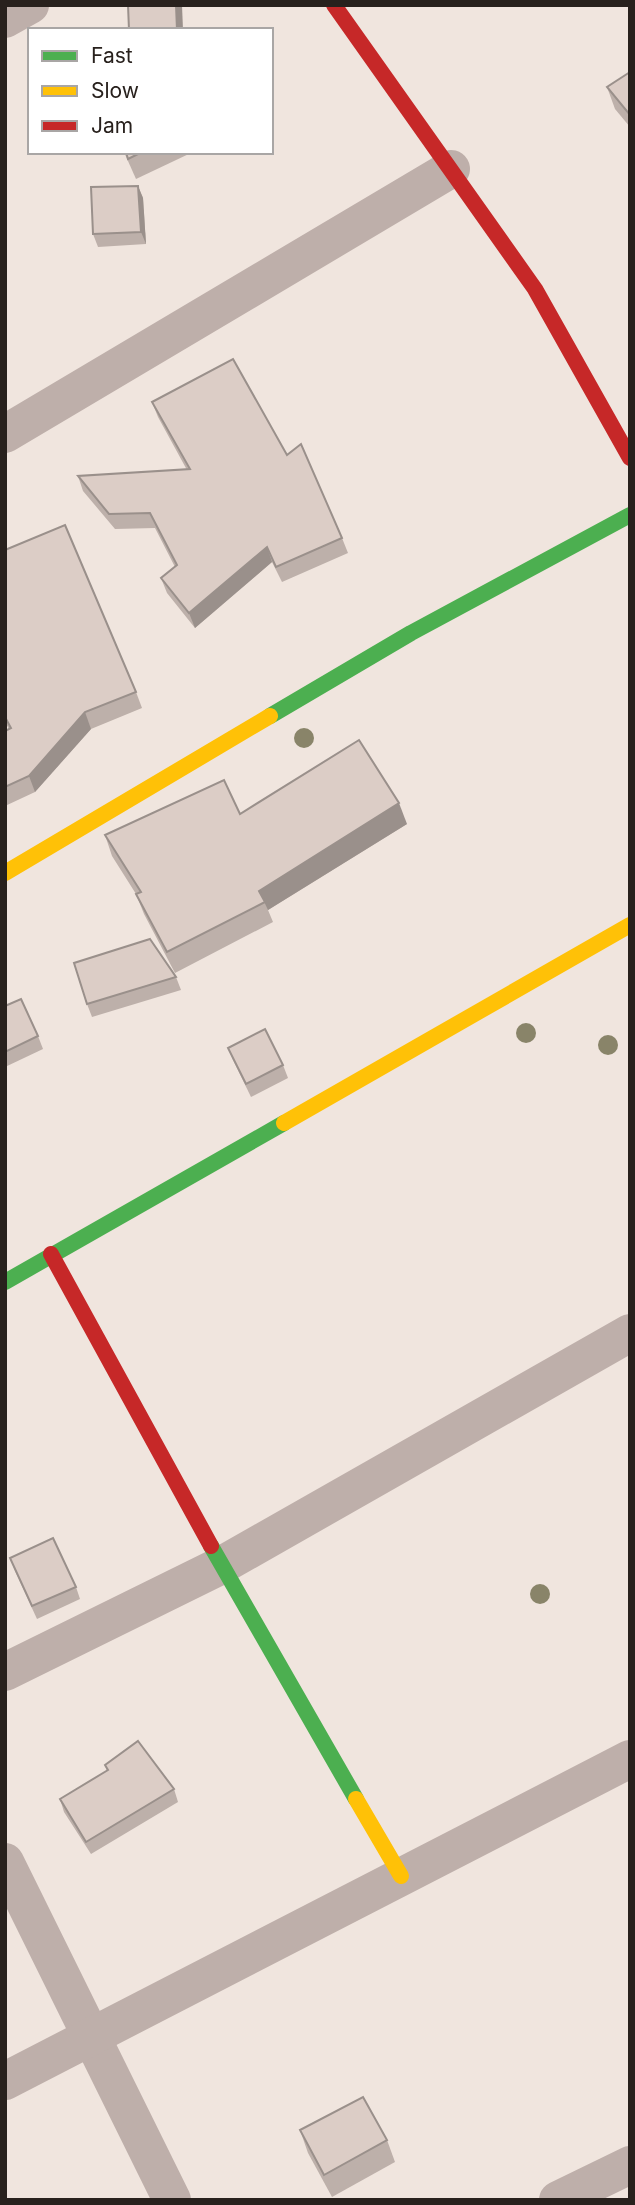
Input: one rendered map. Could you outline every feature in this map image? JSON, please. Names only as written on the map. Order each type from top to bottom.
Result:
[{"type":"street","points":[[5,19],[30,5]]},
{"type":"street","points":[[334,5],[535,289],[630,458]]},
{"type":"street","points":[[5,434],[451,169]]},
{"type":"street","points":[[5,873],[411,633],[630,515]]},
{"type":"street","points":[[5,1282],[630,925]]},
{"type":"street","points":[[51,1254],[222,1565],[401,1876]]},
{"type":"street","points":[[5,1672],[222,1565],[630,1333]]},
{"type":"street","points":[[5,2081],[630,1759]]},
{"type":"street","points":[[5,1862],[172,2200]]},
{"type":"street","points":[[558,2200],[630,2165]]},
{"type":"building","points":[[128,5],[176,5],[177,28],[129,28]]},
{"type":"building","points":[[630,72],[630,115],[607,87]]},
{"type":"building","points":[[138,186],[141,232],[93,234],[91,187]]},
{"type":"building","points":[[233,359],[287,455],[301,444],[342,538],[276,567],[267,547],[189,613],[161,578],[177,565],[150,513],[109,514],[78,476],[190,469],[152,402]]},
{"type":"building","points":[[65,525],[136,692],[85,712],[29,776],[5,787],[5,731],[11,728],[5,717],[5,550]]},
{"type":"building","points":[[359,740],[399,803],[259,891],[265,902],[167,952],[136,894],[141,892],[105,835],[224,780],[240,814]]},
{"type":"building","points":[[150,939],[176,977],[87,1004],[74,963]]},
{"type":"building","points":[[21,999],[38,1036],[5,1052],[5,1006]]},
{"type":"building","points":[[265,1029],[283,1065],[246,1084],[228,1048]]},
{"type":"building","points":[[53,1538],[76,1587],[32,1606],[10,1558]]},
{"type":"building","points":[[138,1741],[174,1789],[86,1842],[60,1799],[108,1770],[105,1765]]},
{"type":"building","points":[[363,2097],[387,2140],[324,2175],[300,2130]]},
{"type":"traffic: fast","points":[[270,716],[411,633],[630,515]]},
{"type":"traffic: fast","points":[[5,1282],[284,1123]]},
{"type":"traffic: fast","points":[[211,1546],[356,1799]]},
{"type":"traffic: slow","points":[[5,873],[270,716]]},
{"type":"traffic: slow","points":[[284,1123],[630,925]]},
{"type":"traffic: slow","points":[[356,1799],[401,1876]]},
{"type":"traffic: jam","points":[[334,5],[535,289],[630,458]]},
{"type":"traffic: jam","points":[[51,1254],[211,1546]]}]
